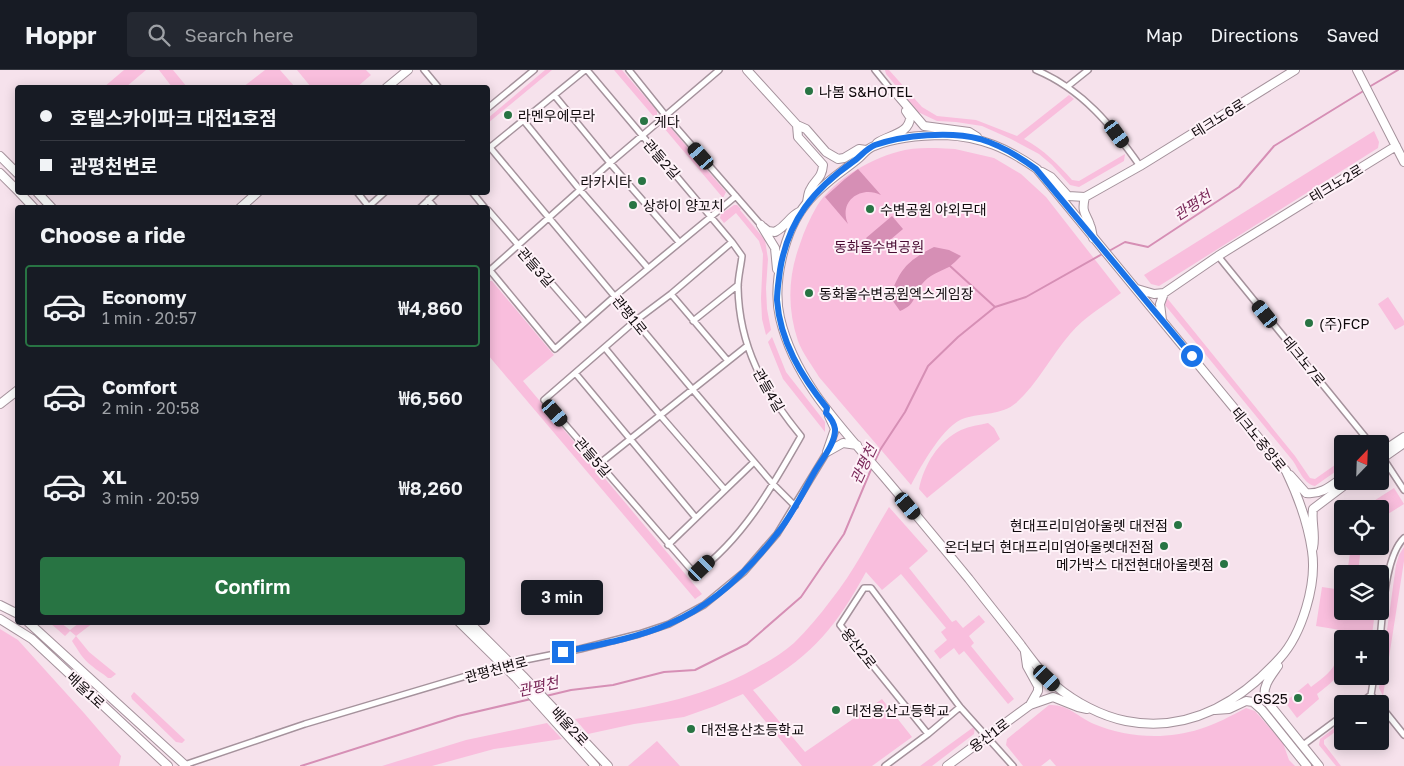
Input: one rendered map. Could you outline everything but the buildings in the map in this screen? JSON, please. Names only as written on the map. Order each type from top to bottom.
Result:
[{"type":"main road","points":[[390,85],[408,70]]},
{"type":"main road","points":[[747,70],[797,126],[806,129],[826,152],[838,158],[844,158],[859,149],[866,150]]},
{"type":"main road","name":"테크노6로","points":[[1085,197],[1140,166],[1295,70]]},
{"type":"main road","points":[[1357,70],[1404,162]]},
{"type":"main road","points":[[892,91],[895,92],[924,126],[969,132],[1022,159],[1051,177],[1068,196],[1085,197],[1083,204],[1084,212],[1090,224],[1093,239]]},
{"type":"main road","points":[[827,452],[843,443],[852,442],[812,389],[791,354],[779,314],[777,297],[782,259],[794,224],[807,202],[827,183],[862,156],[866,150],[884,138],[902,131],[910,122],[910,118],[893,96],[892,91]]},
{"type":"main road","points":[[797,126],[798,137],[823,165],[819,179],[809,190],[807,202]]},
{"type":"main road","points":[[875,145],[931,135],[980,139]]},
{"type":"main road","name":"테크노2로","points":[[1218,256],[1396,146]]},
{"type":"main road","points":[[0,156],[15,171]]},
{"type":"main road","name":"테크노중앙로","points":[[852,442],[899,494],[1037,668],[1058,688],[1092,709],[1125,721],[1169,723],[1192,719],[1213,710],[1255,683],[1284,653],[1293,638],[1306,607],[1312,572],[1312,552],[1297,495],[1286,472],[1036,169]]},
{"type":"main road","points":[[0,173],[15,189]]},
{"type":"main road","points":[[21,195],[31,205]]},
{"type":"main road","points":[[40,195],[49,205]]},
{"type":"main road","points":[[243,205],[255,195]]},
{"type":"main road","points":[[761,225],[768,231],[775,232],[785,227],[791,216],[801,212]]},
{"type":"main road","points":[[761,225],[775,248],[778,284]]},
{"type":"main road","points":[[1137,290],[1154,294],[1164,293],[1218,256]]},
{"type":"main road","points":[[1162,320],[1160,304],[1164,293]]},
{"type":"main road","points":[[0,404],[15,392]]},
{"type":"main road","points":[[827,408],[826,413],[832,420],[835,430],[827,452]]},
{"type":"main road","points":[[1389,450],[1404,437]]},
{"type":"main road","points":[[1389,452],[1404,443]]},
{"type":"main road","points":[[1286,472],[1295,479],[1300,488],[1306,493],[1314,494],[1334,483]]},
{"type":"main road","points":[[1312,552],[1315,538],[1313,509],[1338,490]]},
{"type":"main road","points":[[0,605],[15,612]]},
{"type":"main road","name":"배울1로","points":[[0,619],[32,639],[168,766]]},
{"type":"main road","name":"배울1로","points":[[31,625],[184,766]]},
{"type":"main road","name":"배울2로","points":[[462,625],[507,664]]},
{"type":"main road","name":"배울2로","points":[[473,625],[507,664],[608,766]]},
{"type":"main road","points":[[1024,650],[1027,666],[1038,686],[1038,691],[1030,705]]},
{"type":"main road","points":[[1284,653],[1282,661],[1268,680],[1263,692],[1265,699],[1320,766]]},
{"type":"main road","name":"배울2로","points":[[520,677],[553,721],[595,766]]},
{"type":"main road","name":"용산1로","points":[[947,766],[1030,705],[1053,697],[1078,707],[1092,709]]},
{"type":"main road","points":[[1213,710],[1229,709],[1246,701],[1253,702],[1262,710],[1306,766]]},
{"type":"street","points":[[424,70],[436,85]]},
{"type":"street","points":[[490,106],[534,70]]},
{"type":"street","name":"관들2길","points":[[490,146],[524,121],[586,70],[732,242]]},
{"type":"street","points":[[629,70],[666,116],[761,225]]},
{"type":"street","points":[[490,269],[719,70]]},
{"type":"street","points":[[875,70],[892,91]]},
{"type":"street","points":[[1036,70],[1068,86],[1087,102],[1104,119],[1140,166]]},
{"type":"street","points":[[1068,86],[1088,70]]},
{"type":"street","points":[[554,96],[610,164],[680,242]]},
{"type":"street","points":[[524,121],[580,190],[648,268]]},
{"type":"street","name":"관평1로","points":[[490,149],[754,462],[794,506]]},
{"type":"street","points":[[370,205],[382,195]]},
{"type":"street","points":[[423,205],[434,195]]},
{"type":"street","points":[[474,195],[483,205]]},
{"type":"street","points":[[490,273],[555,349],[648,268],[736,196]]},
{"type":"street","points":[[428,200],[432,205]]},
{"type":"street","name":"관들3길","points":[[490,212],[585,322]]},
{"type":"street","points":[[635,321],[671,294],[732,242]]},
{"type":"street","name":"관들4길","points":[[732,242],[742,256],[738,285],[742,327],[747,346],[769,394],[801,436],[773,484]]},
{"type":"street","name":"테크노7로","points":[[1218,256],[1364,435]]},
{"type":"street","points":[[693,321],[738,285]]},
{"type":"street","points":[[671,294],[728,362]]},
{"type":"street","name":"관들5길","points":[[635,321],[544,400],[695,574],[750,519],[773,484]]},
{"type":"street","points":[[599,464],[747,346]]},
{"type":"street","points":[[605,348],[660,416],[725,490]]},
{"type":"street","points":[[576,374],[696,518]]},
{"type":"street","name":"관평천변로","points":[[184,766],[305,724],[507,664],[580,649],[670,624],[704,605],[738,578],[777,534],[827,452]]},
{"type":"street","points":[[668,545],[754,462]]},
{"type":"street","points":[[1389,468],[1404,490]]},
{"type":"street","points":[[1381,630],[1389,567],[1394,553],[1404,538]]},
{"type":"street","name":"용산2로","points":[[928,734],[840,625],[864,588],[871,588],[960,707],[1013,766]]},
{"type":"street","points":[[1371,695],[1373,685]]},
{"type":"street","points":[[885,766],[960,707]]},
{"type":"street","points":[[1389,716],[1404,735]]},
{"type":"street","points":[[1302,745],[1334,722]]},
{"type":"green space","points":[[124,70],[146,70],[128,85],[106,85]]},
{"type":"green space","points":[[159,70],[173,70],[185,85],[170,85]]},
{"type":"green space","points":[[265,70],[280,70],[293,85],[246,85]]},
{"type":"green space","points":[[297,70],[366,70],[371,75],[359,85],[309,85]]},
{"type":"green space","points":[[545,70],[552,70],[490,121],[490,116]]},
{"type":"green space","points":[[614,70],[622,70],[657,111],[657,115],[654,117]]},
{"type":"green space","points":[[885,70],[889,70],[922,107],[937,116],[976,120],[1017,136],[1069,95],[1074,99],[1024,139],[1050,158],[1072,180],[1079,181],[1125,154],[1124,161],[1079,187],[1070,185],[1039,154],[1011,139],[982,126],[937,121],[918,112],[886,74]]},
{"type":"green space","points":[[666,125],[669,126],[726,192],[723,198],[664,128]]},
{"type":"green space","points":[[1374,131],[1379,142],[1378,148],[1159,286],[1151,284],[1144,275]]},
{"type":"green space","name":"동화울수변공원","points":[[917,148],[955,149],[994,158],[1021,174],[1046,197],[1121,293],[1076,328],[1063,342],[1031,387],[1016,403],[998,412],[965,418],[949,428],[934,447],[911,485],[819,377],[805,355],[794,329],[790,292],[796,256],[807,225],[817,206],[834,186],[868,163],[893,153]]},
{"type":"green space","points":[[734,205],[741,209],[765,240],[768,259],[767,309],[771,330],[766,335],[762,319],[761,298],[763,254],[759,241],[736,213],[724,223],[720,218],[721,214]]},
{"type":"green space","points":[[490,281],[492,281],[554,355],[523,381],[702,594],[695,599],[490,357]]},
{"type":"green space","points":[[1388,297],[1404,321],[1404,325],[1395,330],[1378,304]]},
{"type":"green space","points":[[1167,298],[1295,456],[1310,478],[1315,479],[1334,466],[1334,473],[1315,486],[1308,483],[1293,461],[1165,305]]},
{"type":"green space","points":[[772,337],[786,372],[825,422],[825,432],[783,379],[768,342]]},
{"type":"green space","points":[[988,423],[994,428],[1000,439],[927,498],[919,489],[921,480],[928,463],[939,447],[945,440],[961,430]]},
{"type":"green space","points":[[1394,488],[1404,504],[1389,513],[1389,500],[1375,500]]},
{"type":"green space","points":[[889,507],[928,551],[909,568],[952,622],[956,620],[963,628],[979,615],[985,622],[969,636],[974,643],[971,646],[1014,699],[1008,704],[964,651],[959,655],[954,648],[940,659],[934,651],[947,640],[941,632],[946,628],[901,574],[882,590],[866,572],[843,610],[820,640],[791,666],[753,690],[805,752],[882,699],[912,737],[872,766],[802,766],[743,694],[684,717],[634,724],[588,734],[575,719],[645,707],[690,696],[734,679],[781,653],[804,633],[839,589]]},
{"type":"green space","points":[[1404,547],[1404,561],[1389,657],[1389,630],[1387,630],[1399,555]]},
{"type":"green space","points":[[1350,555],[1360,555],[1359,565],[1348,565]]},
{"type":"green space","points":[[1322,587],[1334,589],[1334,620],[1374,620],[1373,630],[1340,630],[1316,626]]},
{"type":"green space","points":[[52,625],[64,625],[70,630],[76,625],[90,625],[76,636],[70,631],[65,636]]},
{"type":"green space","points":[[0,629],[18,640],[84,713],[121,756],[119,766],[0,766]]},
{"type":"green space","points":[[76,636],[89,652],[116,674],[108,678],[89,664],[72,641]]},
{"type":"green space","points":[[1334,666],[1334,680],[1317,694],[1319,699],[1297,718],[1285,702],[1308,683],[1311,687]]},
{"type":"green space","points":[[1379,685],[1385,685],[1383,695],[1382,695]]},
{"type":"green space","points":[[134,692],[185,740],[182,743],[176,742],[132,699],[131,696]]},
{"type":"green space","points":[[1049,705],[1056,705],[1067,709],[1107,729],[1147,736],[1187,733],[1218,722],[1246,708],[1255,711],[1283,743],[1289,760],[1295,766],[1056,766],[1050,759],[1041,766],[1023,766],[1006,745],[1007,739]]},
{"type":"green space","points":[[547,723],[562,739],[494,749],[432,766],[382,766],[466,740]]},
{"type":"green space","points":[[975,726],[974,734],[932,766],[920,766]]},
{"type":"green space","points":[[1334,728],[1334,733],[1324,740],[1324,744],[1341,766],[1336,766],[1319,745],[1320,739]]},
{"type":"green space","points":[[657,741],[680,766],[628,766]]},
{"type":"shaded area","points":[[858,169],[881,195],[866,192],[853,197],[846,208],[848,224],[825,197]]},
{"type":"shaded area","points":[[892,216],[903,229],[877,251],[866,238]]},
{"type":"shaded area","points":[[934,247],[949,250],[961,256],[949,267],[928,278],[919,289],[912,303],[900,311],[890,297],[897,279],[911,262]]},
{"type":"waterway","name":"관평천","points":[[1369,87],[1398,70]]},
{"type":"waterway","name":"관평천","points":[[1109,251],[1125,242],[1148,247],[1239,187],[1274,146],[1365,90]]},
{"type":"waterway","name":"관평천","points":[[874,463],[880,450],[905,412],[928,366],[958,337],[995,307],[1026,297],[1104,253]]},
{"type":"waterway","points":[[950,266],[995,307]]},
{"type":"waterway","name":"관평천","points":[[546,696],[571,690],[613,685],[664,672],[695,670],[747,644],[801,597],[844,534],[872,467]]},
{"type":"waterway","name":"관평천","points":[[301,766],[458,716],[531,699]]},
{"type":"place","name":"나봄 S&HOTEL","points":[[809,91]]},
{"type":"place","name":"라멘우에무라","points":[[508,115]]},
{"type":"place","name":"게다","points":[[644,121]]},
{"type":"place","name":"라카시타","points":[[642,181]]},
{"type":"place","name":"상하이 양꼬치","points":[[633,205]]},
{"type":"place","name":"수변공원 야외무대","points":[[870,209]]},
{"type":"place","name":"동화울수변공원엑스게임장","points":[[809,293]]},
{"type":"place","name":"(주)FCP","points":[[1309,323]]},
{"type":"place","name":"현대프리미엄아울렛 대전점","points":[[1178,525]]},
{"type":"place","name":"온더보더 현대프리미엄아울렛대전점","points":[[1164,546]]},
{"type":"place","name":"메가박스 대전현대아울렛점","points":[[1224,564]]},
{"type":"place","name":"GS25","points":[[1298,698]]},
{"type":"place","name":"대전용산고등학교","points":[[836,710]]},
{"type":"place","name":"대전용산초등학교","points":[[691,729]]},
{"type":"route","points":[[563,652],[639,634],[670,624],[704,605],[744,572],[777,534],[786,520],[827,452],[835,430],[832,420],[826,413],[827,408],[800,372],[784,334],[777,297],[782,259],[794,224],[807,202],[841,171],[862,156],[866,150],[875,145],[918,136],[958,136],[980,139],[1022,159],[1036,169],[1192,356]]}]
